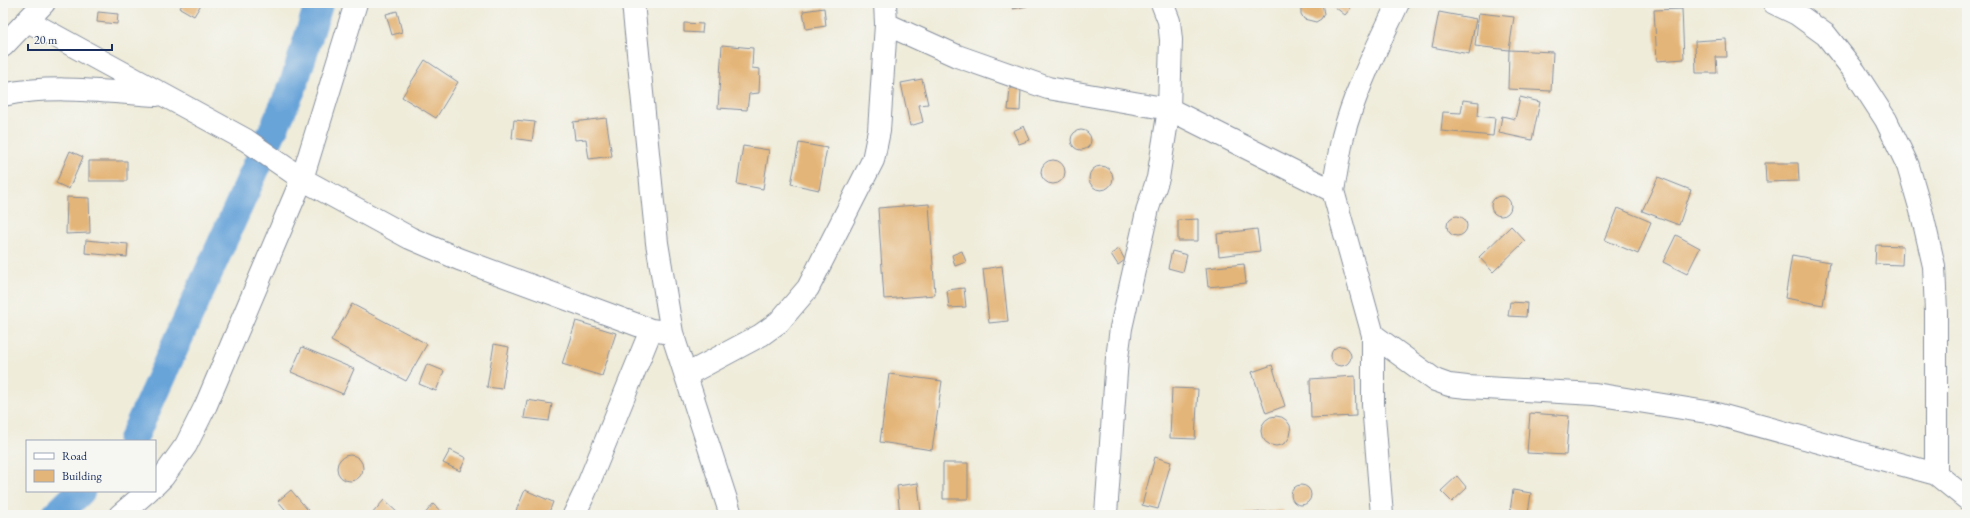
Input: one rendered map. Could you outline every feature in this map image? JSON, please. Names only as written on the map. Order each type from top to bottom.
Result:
[{"type":"street","points":[[3,46],[44,3]]},
{"type":"street","points":[[156,484],[163,477],[186,445],[206,405],[302,179],[356,3]]},
{"type":"street","points":[[633,3],[657,243],[672,334],[731,515]]},
{"type":"street","points":[[1106,514],[1117,358],[1121,328],[1148,208],[1158,178],[1169,110],[1171,40],[1169,21],[1162,3]]},
{"type":"street","points":[[1382,515],[1373,404],[1373,335],[1333,191],[1344,136],[1357,97],[1371,61],[1398,3]]},
{"type":"street","points":[[1774,3],[1797,14],[1826,35],[1855,72],[1886,120],[1908,166],[1922,214],[1934,266],[1936,312],[1936,474]]},
{"type":"street","points":[[686,375],[761,335],[779,322],[808,288],[873,160],[879,131],[886,13],[958,56],[1048,88],[1169,110],[1333,191]]},
{"type":"street","points":[[28,21],[246,140],[302,179],[410,238],[459,259],[651,330],[672,334]]},
{"type":"street","points":[[3,95],[26,90],[67,89],[162,95]]},
{"type":"street","points":[[574,515],[585,492],[651,330]]},
{"type":"street","points":[[1373,335],[1435,380],[1449,385],[1595,394],[1713,413],[1936,474],[1967,499]]},
{"type":"street","points":[[120,515],[147,492]]},
{"type":"building","points":[[183,3],[202,3],[194,16],[180,8]]},
{"type":"building","points":[[1011,3],[1026,3],[1027,6],[1013,9]]},
{"type":"building","points":[[1303,3],[1322,3],[1324,14],[1321,19],[1316,22],[1304,19],[1301,14],[1301,7]]},
{"type":"building","points":[[1330,3],[1355,3],[1345,15]]},
{"type":"building","points":[[824,8],[826,26],[806,29],[803,11]]},
{"type":"building","points":[[1682,9],[1684,59],[1657,61],[1654,10]]},
{"type":"building","points":[[397,11],[402,32],[392,35],[386,14]]},
{"type":"building","points":[[98,12],[118,14],[117,24],[97,22]]},
{"type":"building","points":[[1439,12],[1476,19],[1469,54],[1432,47]]},
{"type":"building","points":[[1479,13],[1514,17],[1509,50],[1475,46]]},
{"type":"building","points":[[684,23],[703,24],[702,33],[684,32]]},
{"type":"building","points":[[1726,39],[1727,57],[1716,57],[1717,73],[1696,73],[1695,41]]},
{"type":"building","points":[[722,45],[753,48],[752,68],[760,69],[759,93],[749,94],[747,110],[718,108]]},
{"type":"building","points":[[1509,50],[1553,52],[1551,91],[1508,89]]},
{"type":"building","points":[[425,60],[458,82],[436,118],[402,97]]},
{"type":"building","points":[[922,79],[928,104],[919,105],[923,122],[910,126],[901,83]]},
{"type":"building","points":[[1010,88],[1021,88],[1020,111],[1008,110]]},
{"type":"building","points":[[1520,97],[1540,102],[1532,140],[1499,133],[1502,116],[1515,119]]},
{"type":"building","points":[[1463,100],[1479,102],[1478,116],[1495,118],[1493,136],[1441,131],[1443,112],[1461,113]]},
{"type":"building","points":[[606,118],[612,156],[589,159],[586,139],[575,140],[573,122]]},
{"type":"building","points":[[514,120],[535,122],[532,141],[512,138]]},
{"type":"building","points":[[1024,126],[1030,140],[1019,144],[1013,131]]},
{"type":"building","points":[[1081,130],[1088,133],[1091,140],[1088,147],[1081,150],[1074,147],[1071,140],[1074,133]]},
{"type":"building","points":[[799,143],[827,148],[819,190],[791,184]]},
{"type":"building","points":[[743,146],[769,150],[763,189],[737,184]]},
{"type":"building","points":[[70,151],[83,157],[69,189],[56,183]]},
{"type":"building","points":[[1053,160],[1061,164],[1065,172],[1061,180],[1053,184],[1045,180],[1041,172],[1045,164]]},
{"type":"building","points":[[89,161],[127,161],[127,181],[89,181]]},
{"type":"building","points":[[1765,163],[1798,163],[1799,181],[1766,182]]},
{"type":"building","points":[[1101,166],[1110,169],[1113,178],[1110,187],[1101,190],[1092,187],[1089,178],[1092,169]]},
{"type":"building","points":[[1658,177],[1691,190],[1679,225],[1642,211]]},
{"type":"building","points":[[1501,196],[1508,199],[1511,206],[1508,213],[1501,216],[1494,213],[1491,206],[1494,199]]},
{"type":"building","points":[[67,197],[89,198],[90,233],[66,234]]},
{"type":"building","points":[[929,204],[935,295],[884,299],[878,208]]},
{"type":"building","points":[[1618,208],[1651,222],[1638,254],[1605,240]]},
{"type":"building","points":[[1457,216],[1464,219],[1467,226],[1464,233],[1457,236],[1450,233],[1447,226],[1450,219]]},
{"type":"building","points":[[1198,219],[1198,241],[1178,241],[1178,220]]},
{"type":"building","points":[[1511,226],[1525,241],[1493,272],[1479,257]]},
{"type":"building","points":[[1257,229],[1260,251],[1219,256],[1217,234]]},
{"type":"building","points":[[1676,235],[1700,248],[1687,274],[1663,262]]},
{"type":"building","points":[[86,240],[128,244],[127,257],[85,253]]},
{"type":"building","points":[[1876,245],[1903,246],[1902,265],[1875,264]]},
{"type":"building","points":[[1119,249],[1125,260],[1118,265],[1111,254]]},
{"type":"building","points":[[962,251],[966,262],[955,266],[952,255]]},
{"type":"building","points":[[1172,251],[1187,255],[1183,272],[1168,268]]},
{"type":"building","points":[[1792,255],[1830,262],[1823,305],[1785,298]]},
{"type":"building","points":[[1244,264],[1246,283],[1208,287],[1206,268]]},
{"type":"building","points":[[1002,266],[1008,321],[989,323],[983,269]]},
{"type":"building","points":[[964,288],[966,307],[949,308],[947,290]]},
{"type":"building","points":[[1510,302],[1527,303],[1526,317],[1508,316]]},
{"type":"building","points":[[352,304],[427,344],[406,381],[331,341]]},
{"type":"building","points":[[576,321],[616,333],[602,376],[562,364]]},
{"type":"building","points":[[494,344],[509,347],[502,389],[487,387]]},
{"type":"building","points":[[1337,346],[1345,346],[1351,352],[1351,360],[1345,366],[1337,366],[1331,360],[1331,352]]},
{"type":"building","points":[[302,347],[354,369],[343,394],[291,372]]},
{"type":"building","points":[[427,364],[444,371],[436,391],[419,384]]},
{"type":"building","points":[[1272,365],[1285,406],[1266,413],[1252,372]]},
{"type":"building","points":[[889,374],[942,381],[932,450],[880,442]]},
{"type":"building","points":[[1355,376],[1356,416],[1311,418],[1310,379]]},
{"type":"building","points":[[1172,388],[1198,389],[1195,439],[1170,438]]},
{"type":"building","points":[[527,400],[552,404],[549,421],[524,418]]},
{"type":"building","points":[[1530,413],[1569,416],[1566,455],[1527,453]]},
{"type":"building","points":[[1276,416],[1287,420],[1291,431],[1287,442],[1276,446],[1265,442],[1261,431],[1265,420]]},
{"type":"building","points":[[450,450],[466,458],[460,471],[443,463]]},
{"type":"building","points":[[350,455],[360,458],[363,468],[360,478],[350,481],[340,478],[337,468],[340,458]]},
{"type":"building","points":[[1155,457],[1171,462],[1158,509],[1142,505]]},
{"type":"building","points":[[943,463],[968,463],[968,499],[943,499]]},
{"type":"building","points":[[1457,476],[1467,488],[1452,502],[1441,491]]},
{"type":"building","points":[[918,483],[921,513],[900,515],[897,486]]},
{"type":"building","points":[[1297,485],[1305,485],[1311,491],[1311,499],[1305,505],[1297,505],[1291,499],[1291,491]]},
{"type":"building","points":[[291,490],[312,515],[290,515],[278,501]]},
{"type":"building","points":[[525,490],[553,502],[548,515],[520,515],[515,513]]},
{"type":"building","points":[[1513,490],[1531,493],[1528,514],[1510,511]]},
{"type":"building","points":[[384,500],[400,515],[371,515]]},
{"type":"building","points":[[433,504],[445,515],[424,515]]},
{"type":"building","points":[[1283,510],[1284,515],[1243,515],[1243,514]]},
{"type":"waterway","points":[[132,440],[293,86],[319,3]]},
{"type":"waterway","points":[[56,515],[80,492]]}]
